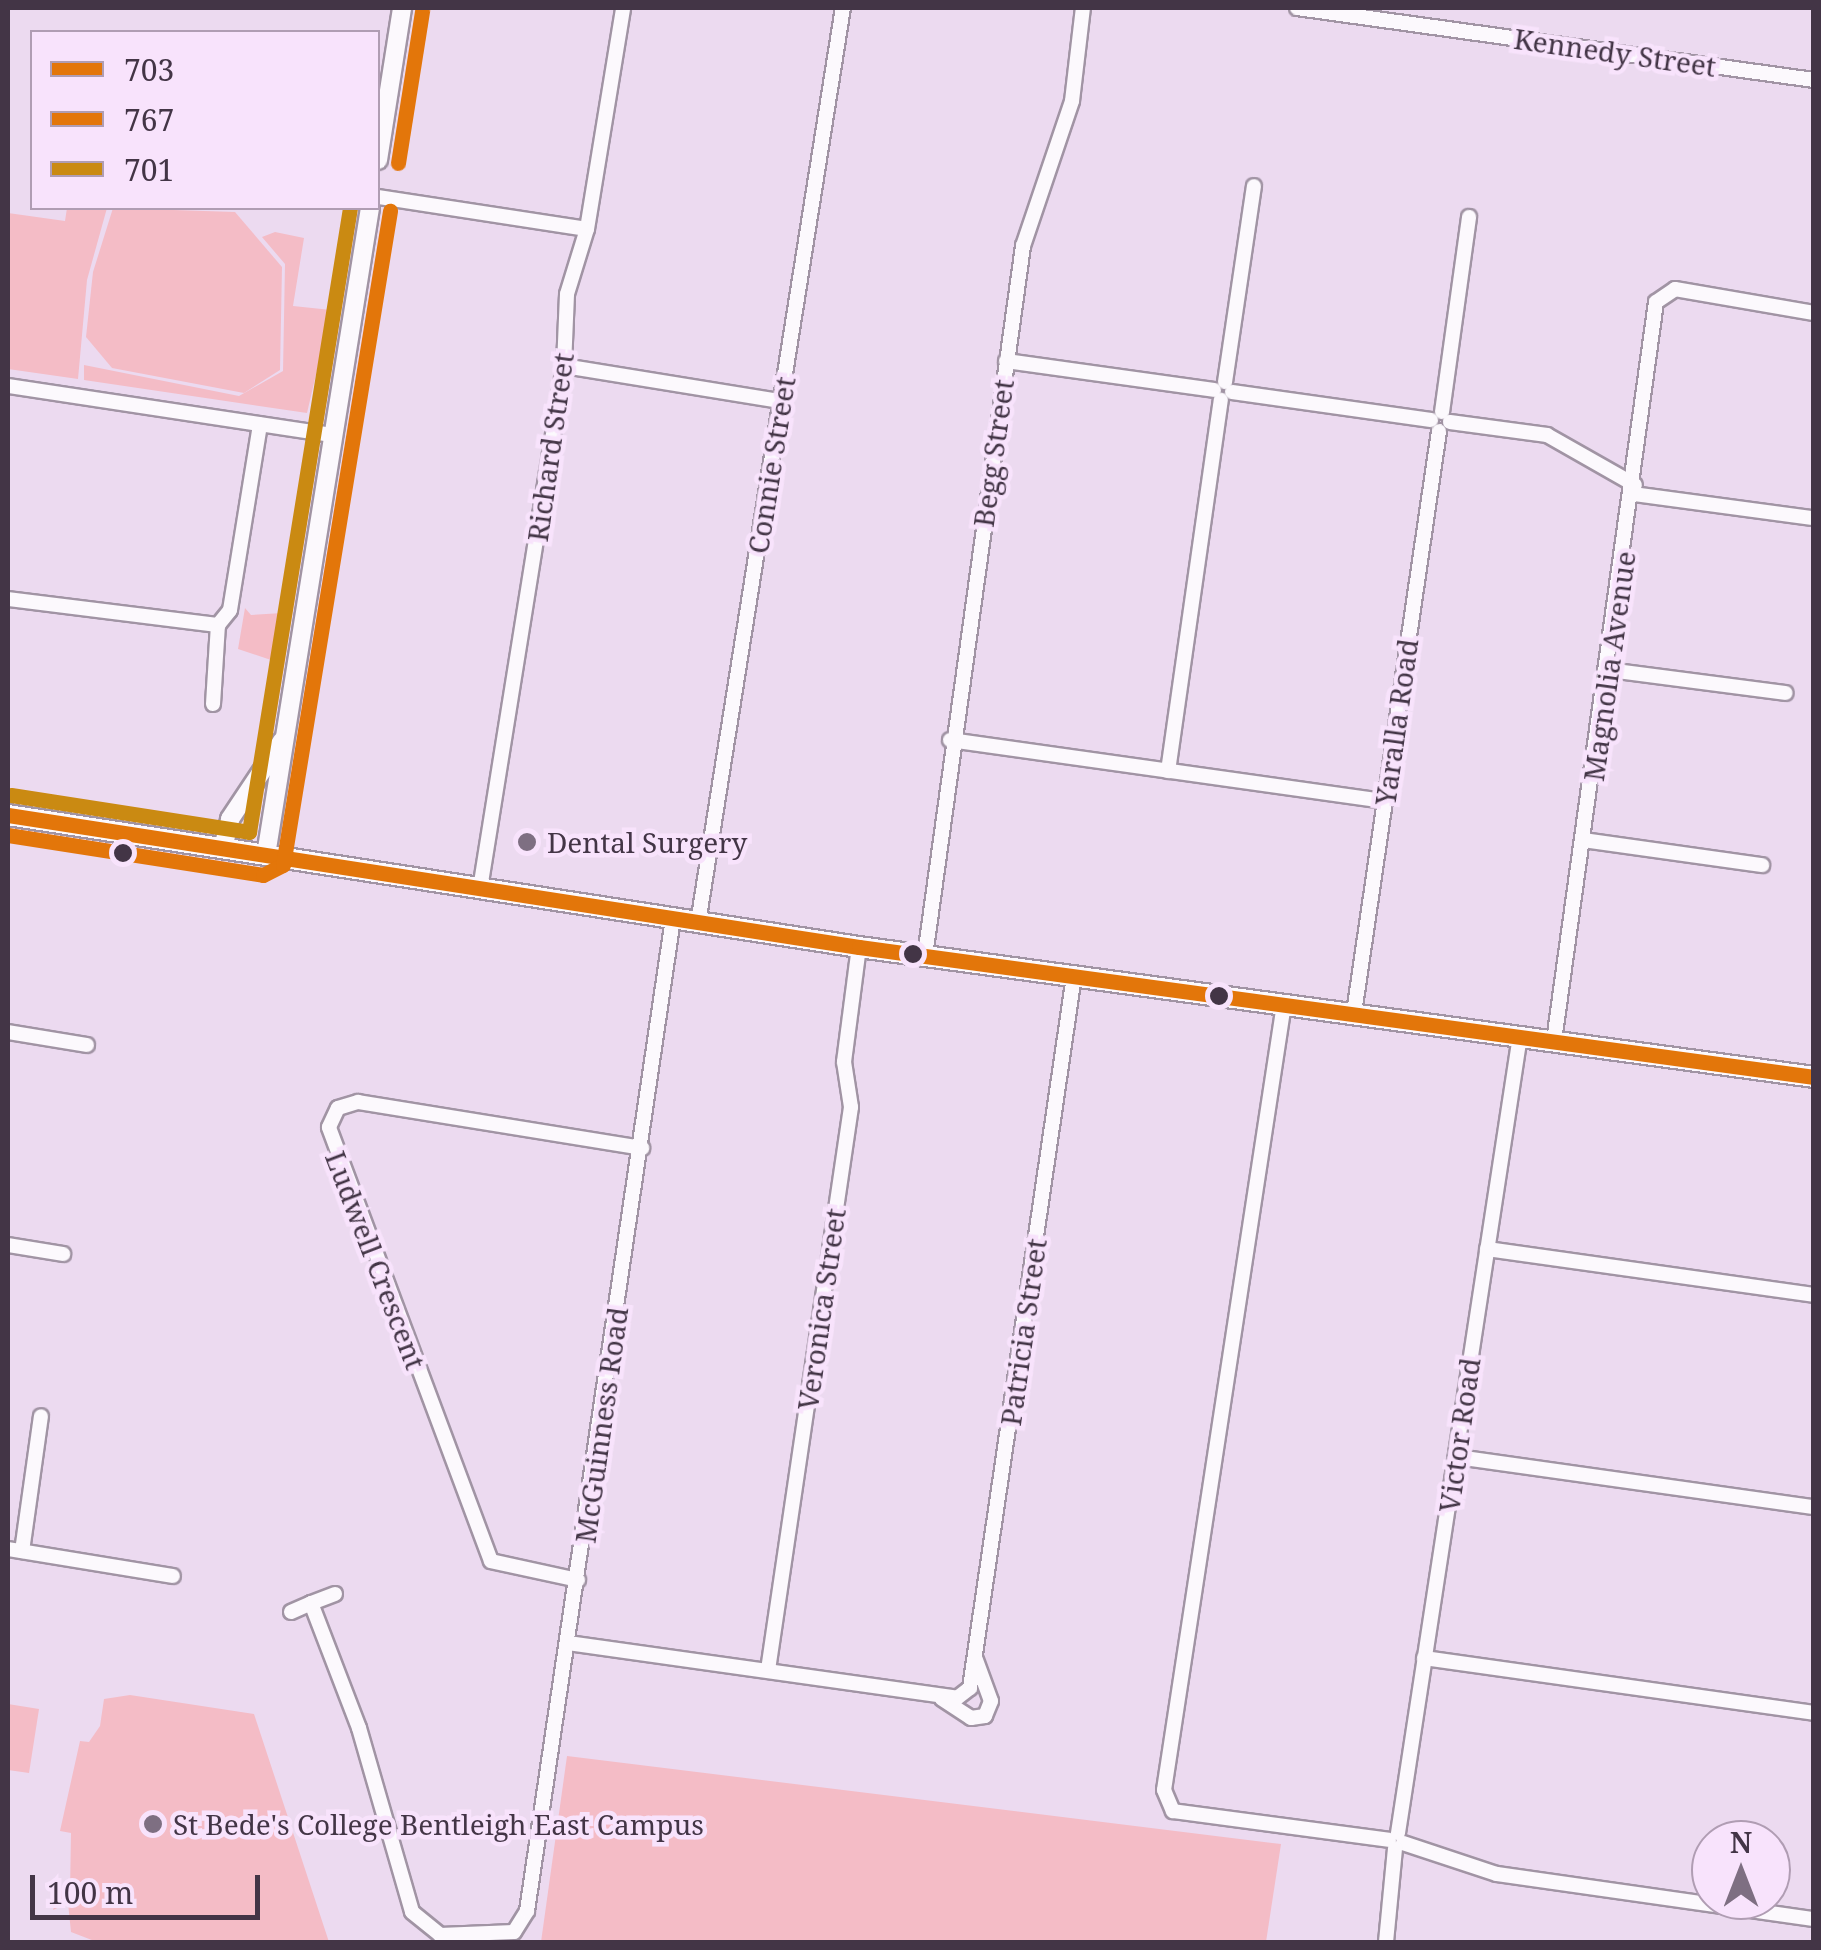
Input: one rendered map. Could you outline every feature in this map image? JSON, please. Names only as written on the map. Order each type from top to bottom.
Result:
[{"type":"main road","points":[[8,815],[859,947],[1814,1078]]},
{"type":"street","points":[[380,147],[402,8]]},
{"type":"street","name":"Richard Street","points":[[480,889],[564,366],[567,294],[587,229],[623,8]]},
{"type":"street","name":"Connie Street","points":[[698,923],[843,8]]},
{"type":"street","name":"Kennedy Street","points":[[1298,8],[1814,80]]},
{"type":"street","name":"Begg Street","points":[[920,955],[1024,240],[1072,101],[1084,10]]},
{"type":"street","points":[[1168,771],[1254,186]]},
{"type":"street","points":[[380,198],[587,229]]},
{"type":"street","points":[[266,855],[370,210]]},
{"type":"street","name":"Yaralla Road","points":[[1354,1013],[1470,218]]},
{"type":"street","name":"Magnolia Avenue","points":[[1554,1042],[1634,489],[1656,302],[1664,293],[1814,313]]},
{"type":"street","points":[[1006,362],[1547,435],[1634,489],[1810,518]]},
{"type":"street","points":[[564,366],[781,401]]},
{"type":"street","points":[[8,386],[333,435]]},
{"type":"street","points":[[213,704],[218,625],[231,603],[263,425]]},
{"type":"street","points":[[8,599],[218,625]]},
{"type":"street","points":[[1609,670],[1786,693]]},
{"type":"street","points":[[223,848],[230,819],[286,736]]},
{"type":"street","points":[[950,740],[1385,801]]},
{"type":"street","points":[[1583,840],[1762,864]]},
{"type":"street","name":"McGuinness Road","points":[[311,1603],[359,1728],[412,1912],[440,1935],[518,1928],[527,1911],[578,1580],[673,919]]},
{"type":"street","name":"Veronica Street","points":[[768,1670],[852,1107],[844,1056],[859,947]]},
{"type":"street","name":"Patricia Street","points":[[937,1696],[957,1698],[970,1688],[976,1660],[1074,976]]},
{"type":"street","points":[[1284,1004],[1164,1790],[1173,1811],[1396,1841],[1497,1874],[1814,1919]]},
{"type":"street","points":[[8,1032],[87,1044]]},
{"type":"street","name":"Victor Road","points":[[1386,1942],[1396,1841],[1520,1036]]},
{"type":"street","name":"Ludwell Crescent","points":[[578,1580],[491,1561],[329,1128],[338,1108],[358,1102],[642,1148]]},
{"type":"street","points":[[8,1245],[63,1254]]},
{"type":"street","points":[[1488,1249],[1814,1295]]},
{"type":"street","points":[[42,1416],[15,1550],[173,1576]]},
{"type":"street","points":[[1457,1457],[1814,1507]]},
{"type":"street","points":[[291,1612],[335,1594]]},
{"type":"street","points":[[568,1644],[937,1696],[970,1718],[985,1716],[990,1702],[976,1660]]},
{"type":"street","points":[[1424,1658],[1814,1713]]},
{"type":"shaded area","points":[[67,210],[106,210],[87,280],[78,379],[8,369],[8,213],[65,221]]},
{"type":"shaded area","points":[[112,210],[235,212],[282,267],[280,370],[244,393],[112,368],[86,337],[93,272]]},
{"type":"shaded area","points":[[275,232],[304,238],[293,306],[331,310],[307,413],[84,380],[84,365],[239,396],[283,371],[285,264],[262,237]]},
{"type":"shaded area","points":[[245,608],[251,615],[282,613],[274,661],[238,649]]},
{"type":"shaded area","name":"St Bede's College Bentleigh East Campus","points":[[130,1695],[254,1714],[329,1942],[97,1942],[71,1932],[68,1903],[53,1910],[60,1891],[70,1892],[71,1833],[60,1831],[80,1741],[89,1742],[100,1726],[104,1699]]},
{"type":"shaded area","points":[[8,1704],[39,1709],[29,1773],[8,1770]]},
{"type":"shaded area","points":[[567,1756],[1281,1844],[1266,1942],[541,1942]]},
{"type":"transit line","name":"767","points":[[398,163],[422,11]]},
{"type":"transit line","name":"701","points":[[11,795],[249,832],[350,210]]},
{"type":"transit line","name":"767","points":[[8,835],[263,875],[283,865],[390,211]]},
{"type":"transit line","name":"703","points":[[8,815],[859,947],[1814,1077]]},
{"type":"place","name":"Dental Surgery","points":[[527,842]]},
{"type":"place","name":"St Bede's College Bentleigh East Campus","points":[[153,1824]]}]
